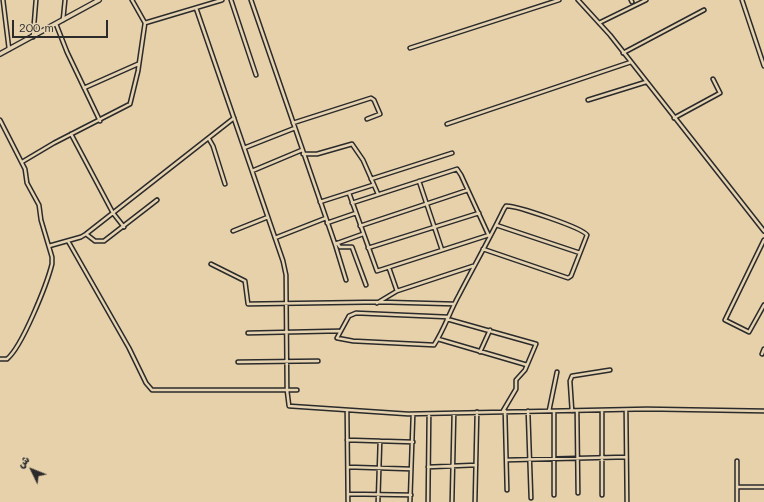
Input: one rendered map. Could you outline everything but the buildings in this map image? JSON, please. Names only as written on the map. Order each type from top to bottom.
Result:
[{"type":"street","points":[[3,0],[10,49]]},
{"type":"street","points":[[33,37],[36,0]]},
{"type":"street","points":[[63,20],[65,0]]},
{"type":"street","points":[[89,0],[90,5]]},
{"type":"street","points":[[0,54],[99,0]]},
{"type":"street","points":[[22,162],[130,104],[139,64],[145,22],[132,0]]},
{"type":"street","points":[[145,22],[222,0]]},
{"type":"street","points":[[231,0],[256,75]]},
{"type":"street","points":[[251,0],[327,223],[336,244],[346,280]]},
{"type":"street","points":[[410,48],[559,0]]},
{"type":"street","points":[[578,0],[624,53],[764,231]]},
{"type":"street","points":[[599,23],[646,0]]},
{"type":"street","points":[[742,0],[764,66]]},
{"type":"street","points":[[196,8],[268,217],[286,275],[286,361],[289,406],[413,414],[504,411],[764,411]]},
{"type":"street","points":[[624,53],[704,10]]},
{"type":"street","points":[[56,24],[84,88],[100,120]]},
{"type":"street","points":[[447,124],[631,62]]},
{"type":"street","points":[[84,88],[139,64]]},
{"type":"street","points":[[674,118],[720,93],[713,79]]},
{"type":"street","points":[[588,100],[646,82]]},
{"type":"street","points":[[293,123],[371,98],[374,100],[380,114],[368,119]]},
{"type":"street","points":[[49,246],[86,234],[234,118]]},
{"type":"street","points":[[0,120],[22,162],[25,169],[27,183],[39,205],[41,220],[49,246],[52,264],[33,314],[13,354],[7,359],[0,359]]},
{"type":"street","points":[[244,148],[295,128]]},
{"type":"street","points":[[72,134],[113,213],[124,227]]},
{"type":"street","points":[[208,139],[213,146],[225,184]]},
{"type":"street","points":[[252,171],[303,152],[317,154],[352,144],[363,160],[370,179],[378,194]]},
{"type":"street","points":[[370,179],[452,153]]},
{"type":"street","points":[[352,203],[457,169],[489,236]]},
{"type":"street","points":[[419,181],[442,250]]},
{"type":"street","points":[[320,202],[373,185]]},
{"type":"street","points":[[360,226],[468,190]]},
{"type":"street","points":[[349,193],[376,270],[389,268],[489,236]]},
{"type":"street","points":[[86,234],[95,242],[100,242],[110,238],[157,200]]},
{"type":"street","points":[[483,249],[568,278],[571,276],[586,233],[555,220],[508,205],[505,207],[489,236],[448,318],[437,339],[432,345],[337,339],[349,316],[356,313],[448,318],[536,344],[537,347],[527,365],[516,380],[516,389],[504,411],[507,490]]},
{"type":"street","points":[[327,223],[356,213]]},
{"type":"street","points":[[368,248],[479,213]]},
{"type":"street","points":[[233,231],[268,217]]},
{"type":"street","points":[[275,238],[326,218]]},
{"type":"street","points":[[496,225],[580,253]]},
{"type":"street","points":[[336,244],[363,234]]},
{"type":"street","points":[[68,240],[129,348],[146,383],[152,390],[297,390]]},
{"type":"street","points":[[764,240],[725,320],[749,332],[764,305]]},
{"type":"street","points":[[336,244],[340,247],[352,247],[366,284]]},
{"type":"street","points":[[210,264],[245,281],[248,304],[377,302],[454,304]]},
{"type":"street","points":[[377,302],[397,291],[474,266]]},
{"type":"street","points":[[389,268],[397,291]]},
{"type":"street","points":[[480,352],[490,330]]},
{"type":"street","points":[[248,333],[340,331]]},
{"type":"street","points":[[437,339],[527,365]]},
{"type":"street","points":[[762,354],[764,349]]},
{"type":"street","points":[[238,362],[318,361]]},
{"type":"street","points":[[572,411],[570,381],[572,376],[610,370]]},
{"type":"street","points":[[549,411],[557,372]]},
{"type":"street","points":[[348,410],[348,502]]},
{"type":"street","points":[[626,410],[627,502]]},
{"type":"street","points":[[528,411],[531,498]]},
{"type":"street","points":[[554,411],[554,495]]},
{"type":"street","points":[[577,411],[578,493]]},
{"type":"street","points":[[602,411],[602,495]]},
{"type":"street","points":[[476,502],[477,412]]},
{"type":"street","points":[[452,502],[454,413]]},
{"type":"street","points":[[410,502],[413,414]]},
{"type":"street","points":[[428,502],[429,414]]},
{"type":"street","points":[[347,440],[413,442]]},
{"type":"street","points":[[378,502],[380,441]]},
{"type":"street","points":[[506,460],[626,457]]},
{"type":"street","points":[[737,461],[737,502]]},
{"type":"street","points":[[428,467],[476,465]]},
{"type":"street","points":[[348,467],[411,469]]},
{"type":"street","points":[[737,487],[764,487]]},
{"type":"street","points":[[349,494],[411,495]]}]
